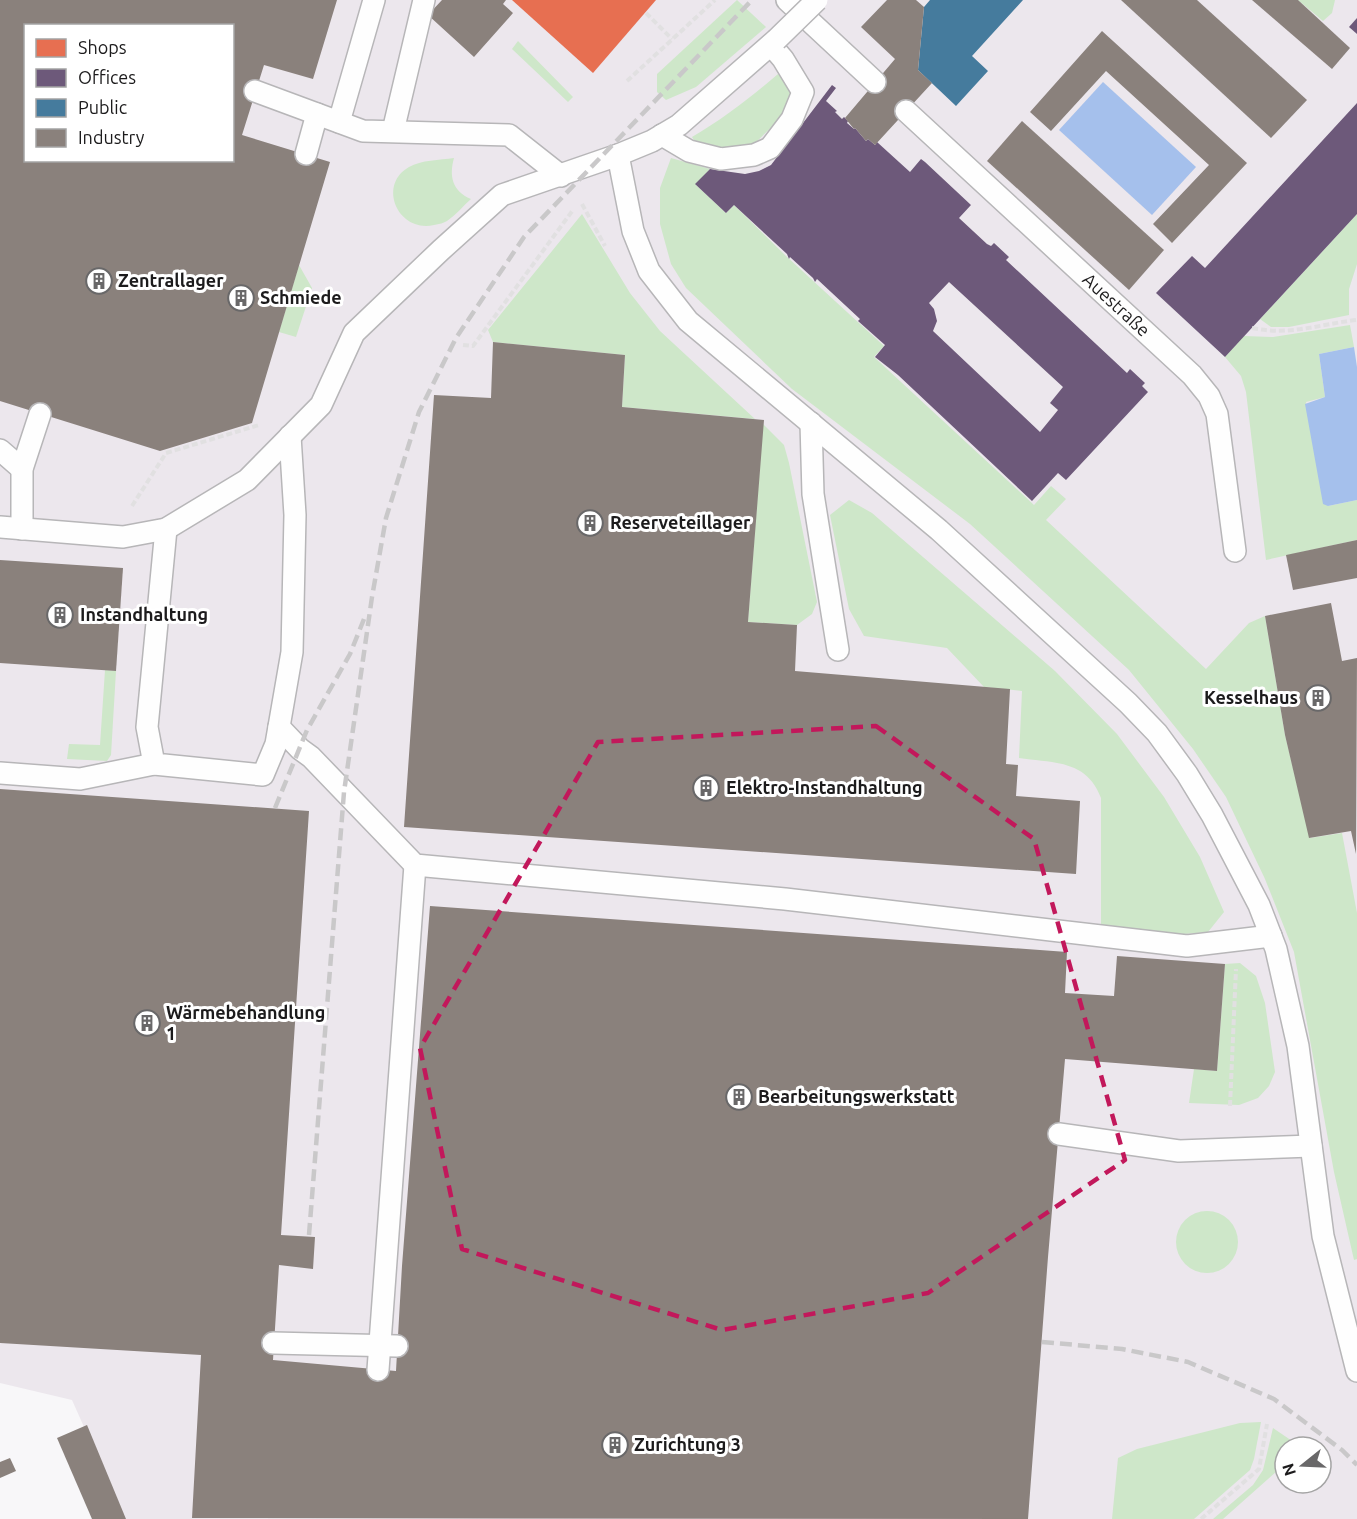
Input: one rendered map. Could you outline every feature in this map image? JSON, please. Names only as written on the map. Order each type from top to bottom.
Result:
[{"type":"lane","points":[[339,122],[374,0]]},
{"type":"lane","points":[[393,131],[424,0]]},
{"type":"lane","points":[[787,0],[875,82]]},
{"type":"lane","points":[[0,527],[123,537],[166,529],[247,480],[321,405],[354,333],[502,195],[618,156],[662,135],[696,111],[774,43],[817,0]]},
{"type":"lane","points":[[662,135],[689,151],[721,159],[754,155],[770,148],[792,119],[802,92],[774,43]]},
{"type":"lane","points":[[255,92],[363,131],[510,135],[561,176]]},
{"type":"lane","name":"Auestraße","points":[[906,111],[1192,375],[1209,396],[1217,414],[1221,437],[1235,551]]},
{"type":"lane","points":[[306,154],[316,114]]},
{"type":"lane","points":[[618,156],[633,231],[649,271],[688,321],[939,530],[1157,733],[1187,774],[1222,831],[1259,905],[1271,936],[1285,986],[1298,1046],[1323,1236],[1357,1371]]},
{"type":"lane","points":[[22,529],[22,469],[40,414]]},
{"type":"lane","points":[[811,423],[813,494],[838,650]]},
{"type":"lane","points":[[0,773],[80,779],[154,764],[263,775],[276,744],[292,652],[295,515],[290,436]]},
{"type":"lane","points":[[0,450],[22,469]]},
{"type":"lane","points":[[154,764],[147,727],[166,529]]},
{"type":"lane","points":[[279,727],[415,865],[785,899],[1187,946],[1271,936]]},
{"type":"lane","points":[[378,1370],[388,1345],[415,865]]},
{"type":"lane","points":[[1059,1134],[1179,1151],[1311,1146]]},
{"type":"lane","points":[[273,1343],[388,1345]]},
{"type":"path","points":[[627,81],[715,0]]},
{"type":"path","points":[[646,13],[672,39]]},
{"type":"path","points":[[582,204],[610,254]]},
{"type":"path","points":[[463,345],[473,345],[573,210]]},
{"type":"path","points":[[1252,328],[1270,332],[1288,332],[1357,320]]},
{"type":"path","points":[[126,515],[166,453],[269,422]]},
{"type":"path","points":[[1230,1106],[1236,963],[1232,940]]},
{"type":"path","points":[[1202,1519],[1259,1470],[1267,1424]]},
{"type":"highlighted area","points":[[876,726],[1034,839],[1125,1160],[928,1293],[722,1330],[462,1249],[420,1048],[598,742]]},
{"type":"shaded area","points":[[0,0],[1357,0],[1357,1519],[125,1519],[72,1400],[0,1383]]},
{"type":"green space","points":[[737,0],[766,27],[696,87],[666,100],[657,92],[657,74]]},
{"type":"green space","points":[[1298,0],[1335,0],[1332,13],[1323,21]]},
{"type":"green space","points":[[518,41],[573,97],[568,102],[512,49]]},
{"type":"green space","points":[[778,74],[784,79],[794,96],[782,117],[751,147],[727,151],[697,145],[692,137],[715,123]]},
{"type":"green space","points":[[454,158],[452,177],[456,187],[471,199],[444,222],[421,226],[410,222],[396,206],[393,195],[394,185],[399,175],[419,163]]},
{"type":"green space","points":[[671,158],[710,169],[696,185],[726,213],[734,205],[884,346],[874,357],[1034,505],[1051,486],[1066,499],[1046,520],[1206,669],[1249,623],[1265,616],[1285,735],[1310,838],[1342,833],[1357,913],[1357,1259],[1354,1260],[1334,1172],[1294,952],[1265,879],[1226,797],[1193,749],[1129,670],[970,524],[792,389],[686,288],[671,264],[660,224],[660,188]]},
{"type":"green space","points":[[582,214],[630,293],[660,331],[755,419],[622,407],[625,355],[493,342],[488,330]]},
{"type":"green space","points":[[1357,214],[1357,264],[1349,289],[1349,315],[1289,327],[1271,327],[1260,319]]},
{"type":"green space","points":[[299,265],[312,288],[296,337],[279,332]]},
{"type":"green space","points":[[1350,325],[1354,347],[1319,354],[1325,397],[1306,402],[1328,506],[1357,500],[1357,540],[1266,560],[1246,392],[1241,376],[1225,357],[1244,336],[1273,337]]},
{"type":"green space","points":[[763,424],[784,445],[817,602],[812,614],[797,625],[748,622]]},
{"type":"green space","points":[[849,500],[872,513],[1055,671],[1117,734],[1164,797],[1200,857],[1224,912],[1208,932],[1184,934],[1101,930],[1101,798],[1095,786],[1087,776],[1068,766],[1019,758],[1022,691],[984,687],[947,648],[864,636],[849,609],[830,515]]},
{"type":"green space","points":[[105,670],[116,671],[111,755],[107,761],[67,759],[69,744],[100,745]]},
{"type":"green space","points":[[1240,963],[1256,976],[1265,1003],[1275,1072],[1269,1086],[1258,1098],[1239,1105],[1189,1103],[1194,1069],[1217,1071],[1225,964]]},
{"type":"green space","points":[[1201,1211],[1213,1211],[1229,1220],[1236,1230],[1238,1242],[1236,1254],[1229,1264],[1213,1273],[1201,1273],[1190,1268],[1181,1259],[1176,1248],[1176,1236],[1181,1225],[1190,1216]]},
{"type":"green space","points":[[1261,1422],[1250,1470],[1194,1519],[1112,1519],[1118,1458],[1137,1449],[1240,1423]]},
{"type":"green space","points":[[1273,1428],[1283,1435],[1273,1435],[1273,1475],[1223,1519],[1213,1519],[1253,1485],[1263,1470]]},
{"type":"water","points":[[1103,82],[1196,167],[1152,215],[1059,130]]},
{"type":"water","points":[[1354,347],[1357,367],[1357,500],[1328,506],[1323,504],[1305,404],[1325,397],[1319,354]]},
{"type":"building: Shops","points":[[512,0],[656,0],[593,73]]},
{"type":"building: Offices","points":[[1357,18],[1357,34],[1349,27]]},
{"type":"building: Offices","points":[[832,85],[836,88],[826,101],[842,119],[844,117],[847,123],[855,128],[866,141],[868,139],[875,145],[877,142],[910,172],[921,159],[925,162],[971,205],[959,218],[987,244],[991,246],[994,243],[1009,257],[1006,260],[1127,373],[1130,369],[1145,383],[1142,386],[1148,392],[1066,480],[1058,473],[1032,501],[898,375],[875,357],[885,345],[858,321],[860,319],[817,279],[815,282],[790,257],[789,259],[787,254],[734,205],[726,213],[695,184],[710,169],[745,174],[771,165]],"holes":[[[949,282],[1063,387],[1050,403],[1058,410],[1040,432],[933,331],[937,321],[934,309],[929,303]]]},
{"type":"building: Offices","points":[[1357,103],[1357,214],[1225,357],[1156,293],[1192,256],[1205,268]]},
{"type":"building: Public","points":[[930,0],[1023,0],[972,56],[988,71],[956,106],[918,70],[924,7]]},
{"type":"building: Industry","name":"Zentrallager","points":[[0,0],[337,0],[313,79],[264,65],[242,135],[330,162],[252,423],[160,451],[0,401]]},
{"type":"building: Industry","points":[[442,0],[506,0],[503,4],[513,13],[474,57],[428,15]]},
{"type":"building: Industry","points":[[887,0],[916,0],[924,7],[918,70],[932,83],[875,145],[868,139],[866,141],[845,118],[895,59],[861,27]]},
{"type":"building: Industry","points":[[1121,0],[1197,0],[1307,100],[1271,138]]},
{"type":"building: Industry","points":[[1252,0],[1298,0],[1350,48],[1332,69]]},
{"type":"building: Industry","points":[[1102,31],[1247,163],[1172,243],[1153,224],[1209,165],[1106,71],[1051,131],[1030,112]]},
{"type":"building: Industry","points":[[1022,121],[1164,250],[1129,290],[987,161]]},
{"type":"building: Industry","name":"Reserveteillager","points":[[493,342],[625,355],[622,407],[764,420],[748,622],[797,625],[795,671],[1010,689],[1006,764],[1018,765],[1016,796],[1080,801],[1076,874],[404,827],[434,395],[491,398]]},
{"type":"building: Industry","points":[[1357,540],[1357,578],[1293,590],[1286,555]]},
{"type":"building: Industry","name":"Instandhaltung","points":[[0,560],[123,568],[116,671],[0,663]]},
{"type":"building: Industry","name":"Kesselhaus","points":[[1331,603],[1342,661],[1357,658],[1356,854],[1351,831],[1309,838],[1285,735],[1265,616]]},
{"type":"building: Industry","points":[[0,789],[309,811],[281,1235],[315,1237],[313,1269],[279,1265],[273,1360],[396,1371],[430,906],[1067,952],[1065,993],[1114,996],[1117,956],[1225,964],[1217,1071],[1065,1059],[1028,1519],[192,1518],[201,1355],[0,1343]]},
{"type":"building: Industry","points":[[87,1425],[126,1519],[92,1519],[57,1438]]},
{"type":"building: Industry","points":[[10,1458],[16,1471],[0,1478],[0,1462]]},
{"type":"railway","points":[[309,1235],[344,792],[372,597],[386,518],[419,412],[456,338],[524,237],[752,0]]},
{"type":"railway","points":[[275,808],[307,730],[350,654],[364,619]]},
{"type":"railway","points":[[1042,1342],[1122,1349],[1188,1362],[1274,1399],[1342,1450],[1357,1465]]},
{"type":"place","name":"Zentrallager","points":[[99,281]]},
{"type":"place","name":"Schmiede","points":[[241,298]]},
{"type":"place","name":"Reserveteillager","points":[[590,523]]},
{"type":"place","name":"Instandhaltung","points":[[60,615]]},
{"type":"place","name":"Kesselhaus","points":[[1318,698]]},
{"type":"place","name":"Elektro-Instandhaltung","points":[[706,788]]},
{"type":"place","name":"Wärmebehandlung 1","points":[[147,1023]]},
{"type":"place","name":"Bearbeitungswerkstatt","points":[[739,1097]]},
{"type":"place","name":"Zurichtung 3","points":[[615,1445]]}]
